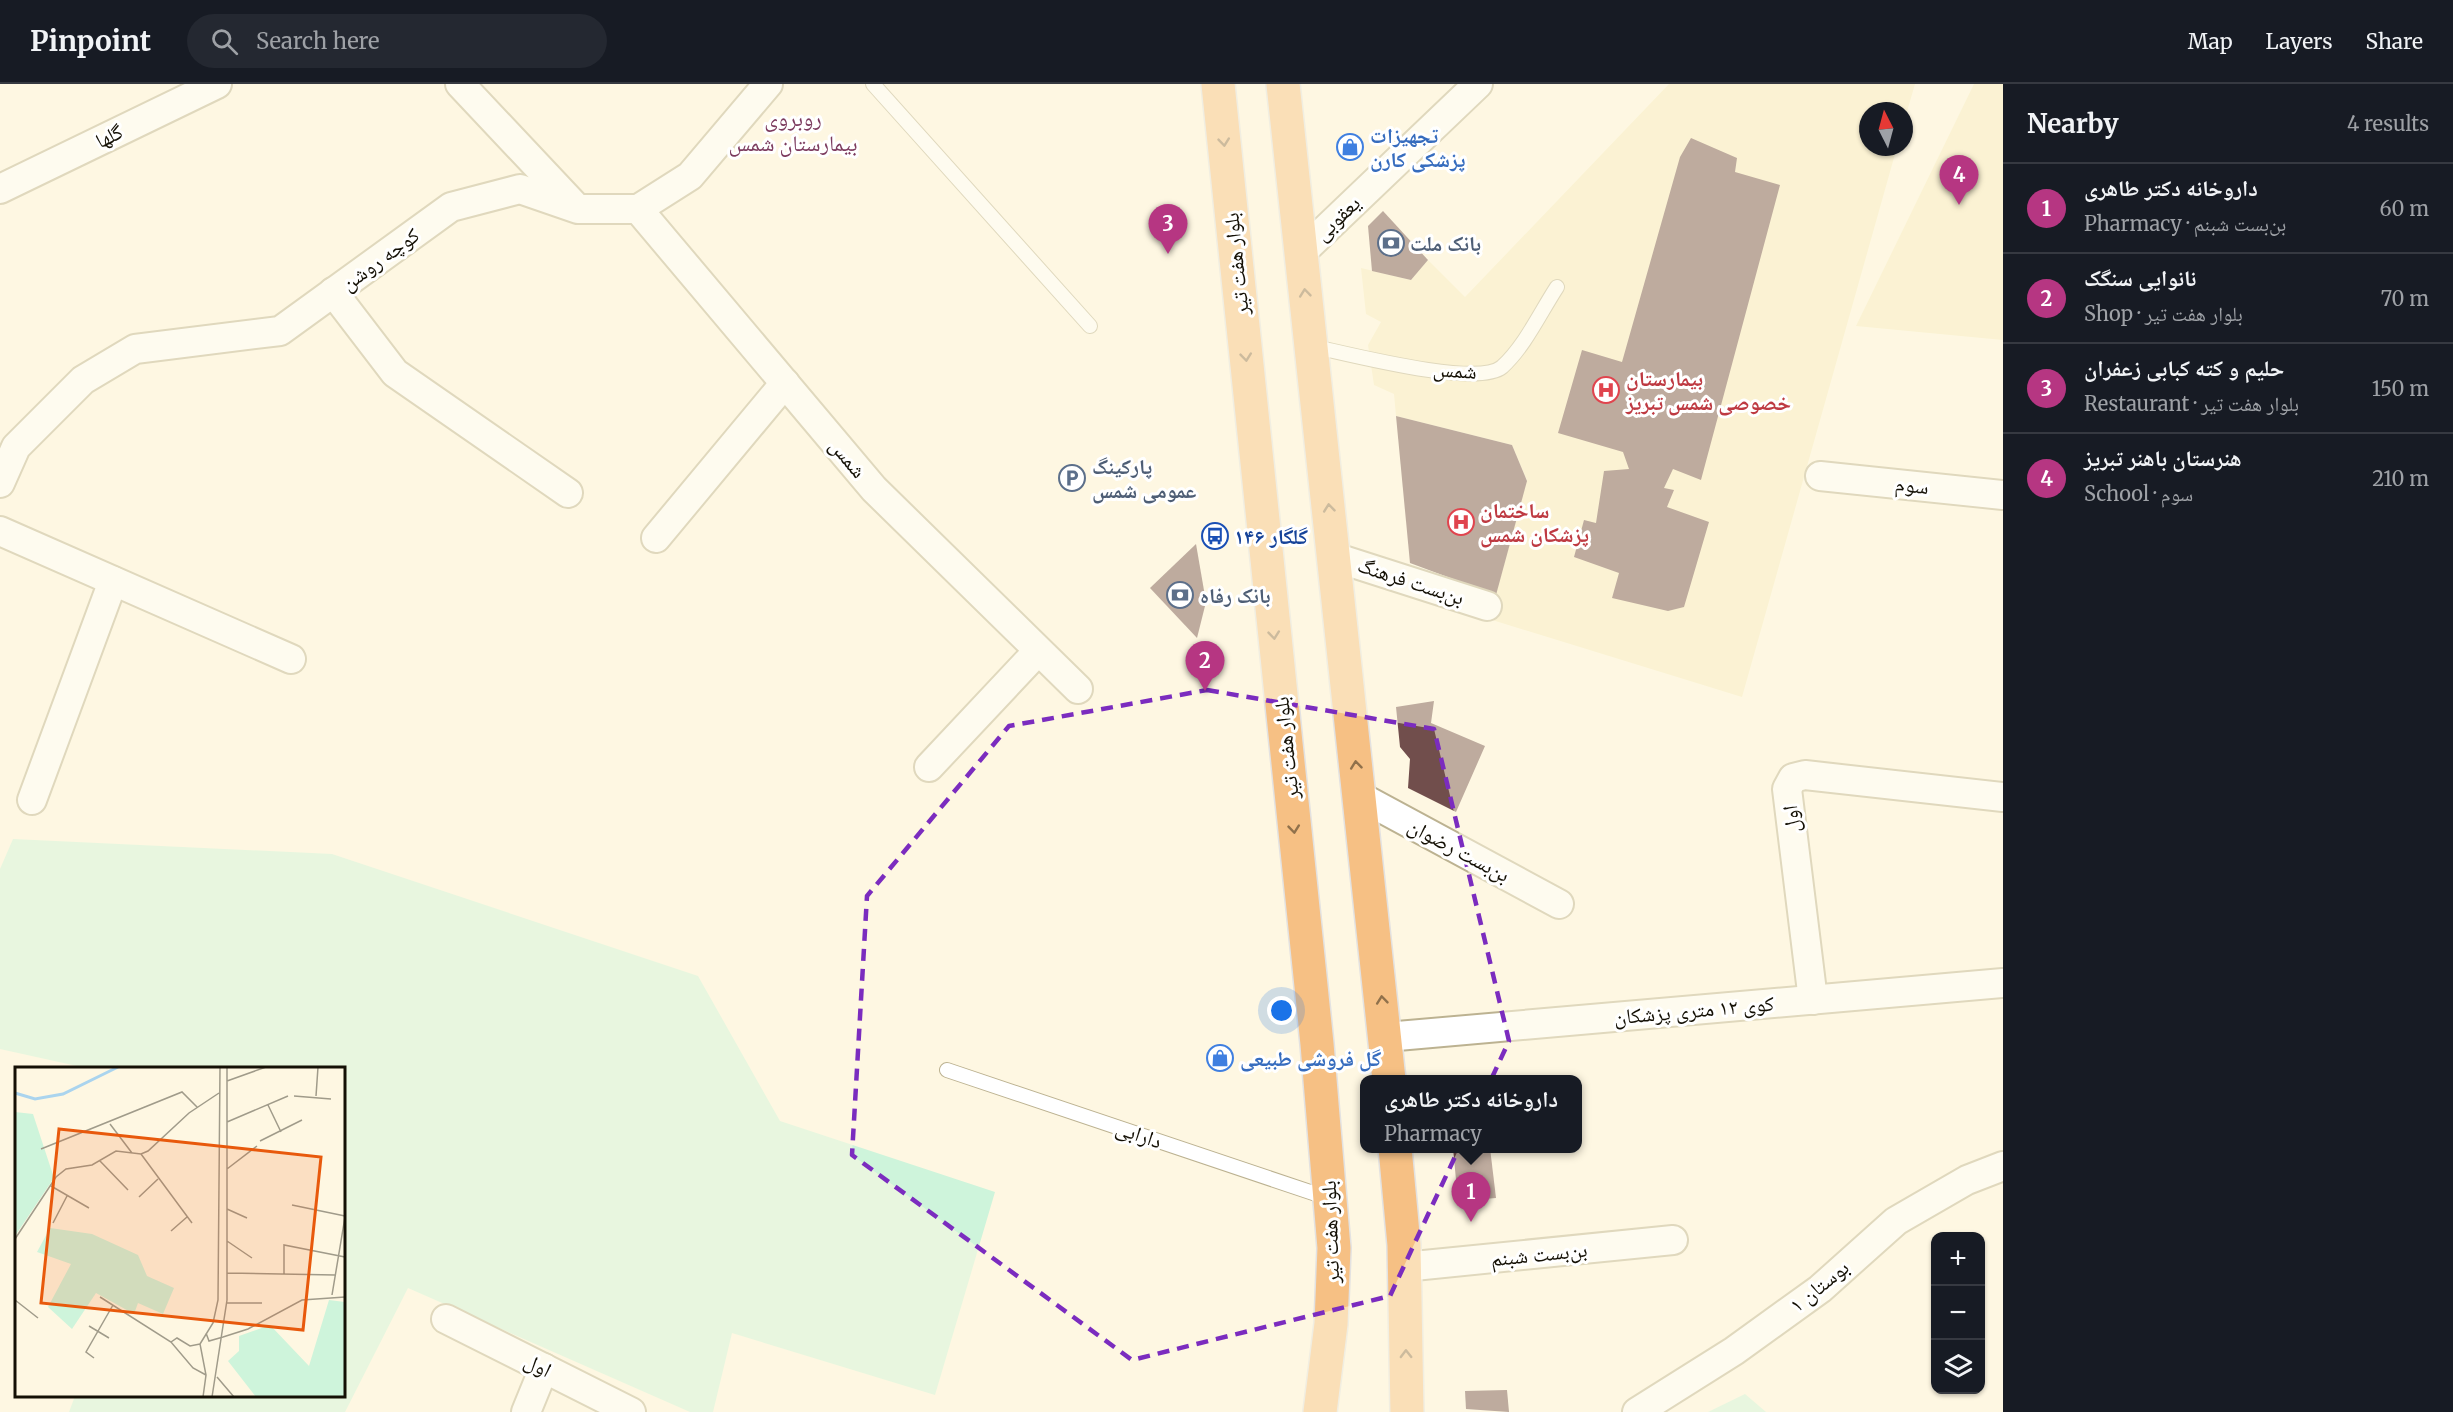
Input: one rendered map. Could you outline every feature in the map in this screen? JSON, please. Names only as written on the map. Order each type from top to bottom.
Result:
[{"type":"highway","name":"بلوار هفت تیر","points":[[1218,84],[1334,1248],[1332,1303],[1320,1412]]},
{"type":"highway","points":[[1283,84],[1389,1075]]},
{"type":"highway","points":[[1395,1153],[1404,1267],[1407,1412]]},
{"type":"street","name":"گلها","points":[[0,189],[217,84]]},
{"type":"street","points":[[460,84],[578,209]]},
{"type":"street","points":[[638,209],[690,177],[768,84]]},
{"type":"street","name":"یعقوبی","points":[[1301,253],[1478,84]]},
{"type":"street","name":"کوچه روشن","points":[[0,483],[16,447],[83,380],[135,350],[280,331],[451,207],[520,189],[578,209],[638,209]]},
{"type":"street","name":"شمس","points":[[638,209],[874,489],[1078,689]]},
{"type":"street","points":[[333,292],[394,373],[568,492]]},
{"type":"street","points":[[656,538],[785,383]]},
{"type":"street","name":"سوم","points":[[1820,476],[2003,495]]},
{"type":"street","points":[[0,531],[291,659]]},
{"type":"street","name":"بن‌بست فرهنگ","points":[[1334,557],[1487,606]]},
{"type":"street","points":[[32,800],[113,580]]},
{"type":"street","points":[[929,766],[1038,651]]},
{"type":"street","name":"اول","points":[[1813,1000],[1787,789],[1792,778],[1804,775],[2003,797]]},
{"type":"street","name":"بن‌بست رضوان","points":[[1359,796],[1559,904]]},
{"type":"street","name":"کوی ۱۲ متری پزشکان","points":[[1386,1037],[2003,983]]},
{"type":"street","name":"بوستان ۱","points":[[1637,1412],[1734,1351],[1820,1289],[1896,1221],[1967,1180],[2003,1166]]},
{"type":"street","name":"بن‌بست شبنم","points":[[1404,1267],[1673,1240]]},
{"type":"street","name":"اول","points":[[446,1319],[631,1412]]},
{"type":"street","points":[[526,1412],[544,1368]]},
{"type":"lane","points":[[873,84],[1090,326]]},
{"type":"lane","name":"شمس","points":[[1311,346],[1452,373],[1476,375],[1500,368],[1521,344],[1557,287]]},
{"type":"lane","name":"دارابی","points":[[947,1070],[1330,1199]]},
{"type":"highlighted area","points":[[1207,690],[1434,729],[1509,1041],[1390,1296],[1132,1360],[852,1155],[867,896],[1009,726]]},
{"type":"shaded area","name":"بیمارستان خصوصی شمس تبریز","points":[[1669,84],[1915,84],[1910,102],[1859,102],[1859,156],[1894,156],[1742,697],[1489,619],[1527,480],[1512,445],[1396,416],[1394,394],[1374,385],[1368,345],[1381,322],[1366,314],[1361,268],[1411,280],[1428,260],[1465,297]]},
{"type":"shaded area","points":[[1974,84],[2003,84],[2003,340],[1856,326]]},
{"type":"green space","points":[[13,839],[332,854],[698,976],[780,1121],[995,1192],[935,1395],[732,1333],[713,1412],[690,1412],[408,1288],[345,1412],[69,1412],[75,1397],[345,1397],[345,1067],[81,1067],[0,1049],[0,869]]},
{"type":"green space","points":[[1745,1394],[1766,1412],[1708,1412]]},
{"type":"building","points":[[1691,138],[1737,158],[1735,172],[1780,185],[1701,480],[1673,469],[1664,488],[1674,490],[1667,507],[1709,522],[1684,607],[1668,611],[1612,598],[1619,573],[1574,557],[1584,520],[1596,523],[1604,471],[1629,469],[1623,452],[1558,433],[1582,350],[1622,362],[1680,157]]},
{"type":"building","name":"بانک ملت","points":[[1383,211],[1428,260],[1411,280],[1372,271],[1368,226]]},
{"type":"building","name":"ساختمان پزشکان شمس","points":[[1396,416],[1512,445],[1527,481],[1496,595],[1410,563]]},
{"type":"building","name":"بانک رفاه","points":[[1196,544],[1206,602],[1197,638],[1150,588]]},
{"type":"building","points":[[1434,701],[1431,723],[1485,746],[1456,812],[1408,788],[1410,759],[1400,747],[1396,707]]},
{"type":"building","points":[[1453,1153],[1491,1153],[1496,1198],[1458,1201]]},
{"type":"building","points":[[1507,1390],[1509,1412],[1466,1409],[1465,1391]]},
{"type":"place","name":"تجهیزات پزشکی کارن","points":[[1350,147]]},
{"type":"place","name":"هنرستان باهنر تبریز","points":[[1959,205]]},
{"type":"place","name":"بانک ملت","points":[[1391,243]]},
{"type":"place","name":"حلیم و کته کبابی زعفران","points":[[1168,254]]},
{"type":"place","name":"بیمارستان خصوصی شمس تبریز","points":[[1606,390]]},
{"type":"place","name":"پارکینگ عمومی شمس","points":[[1072,478]]},
{"type":"place","name":"ساختمان پزشکان شمس","points":[[1461,522]]},
{"type":"place","name":"گلگار ۱۴۶","points":[[1215,536]]},
{"type":"place","name":"بانک رفاه","points":[[1180,595]]},
{"type":"place","name":"نانوایی سنگک","points":[[1205,691]]},
{"type":"place","name":"گل فروشی طبیعی","points":[[1220,1058]]},
{"type":"place","name":"داروخانه دکتر طاهری","points":[[1471,1222]]},
{"type":"district","name":"روبروی بیمارستان شمس","points":[[793,130]]}]
